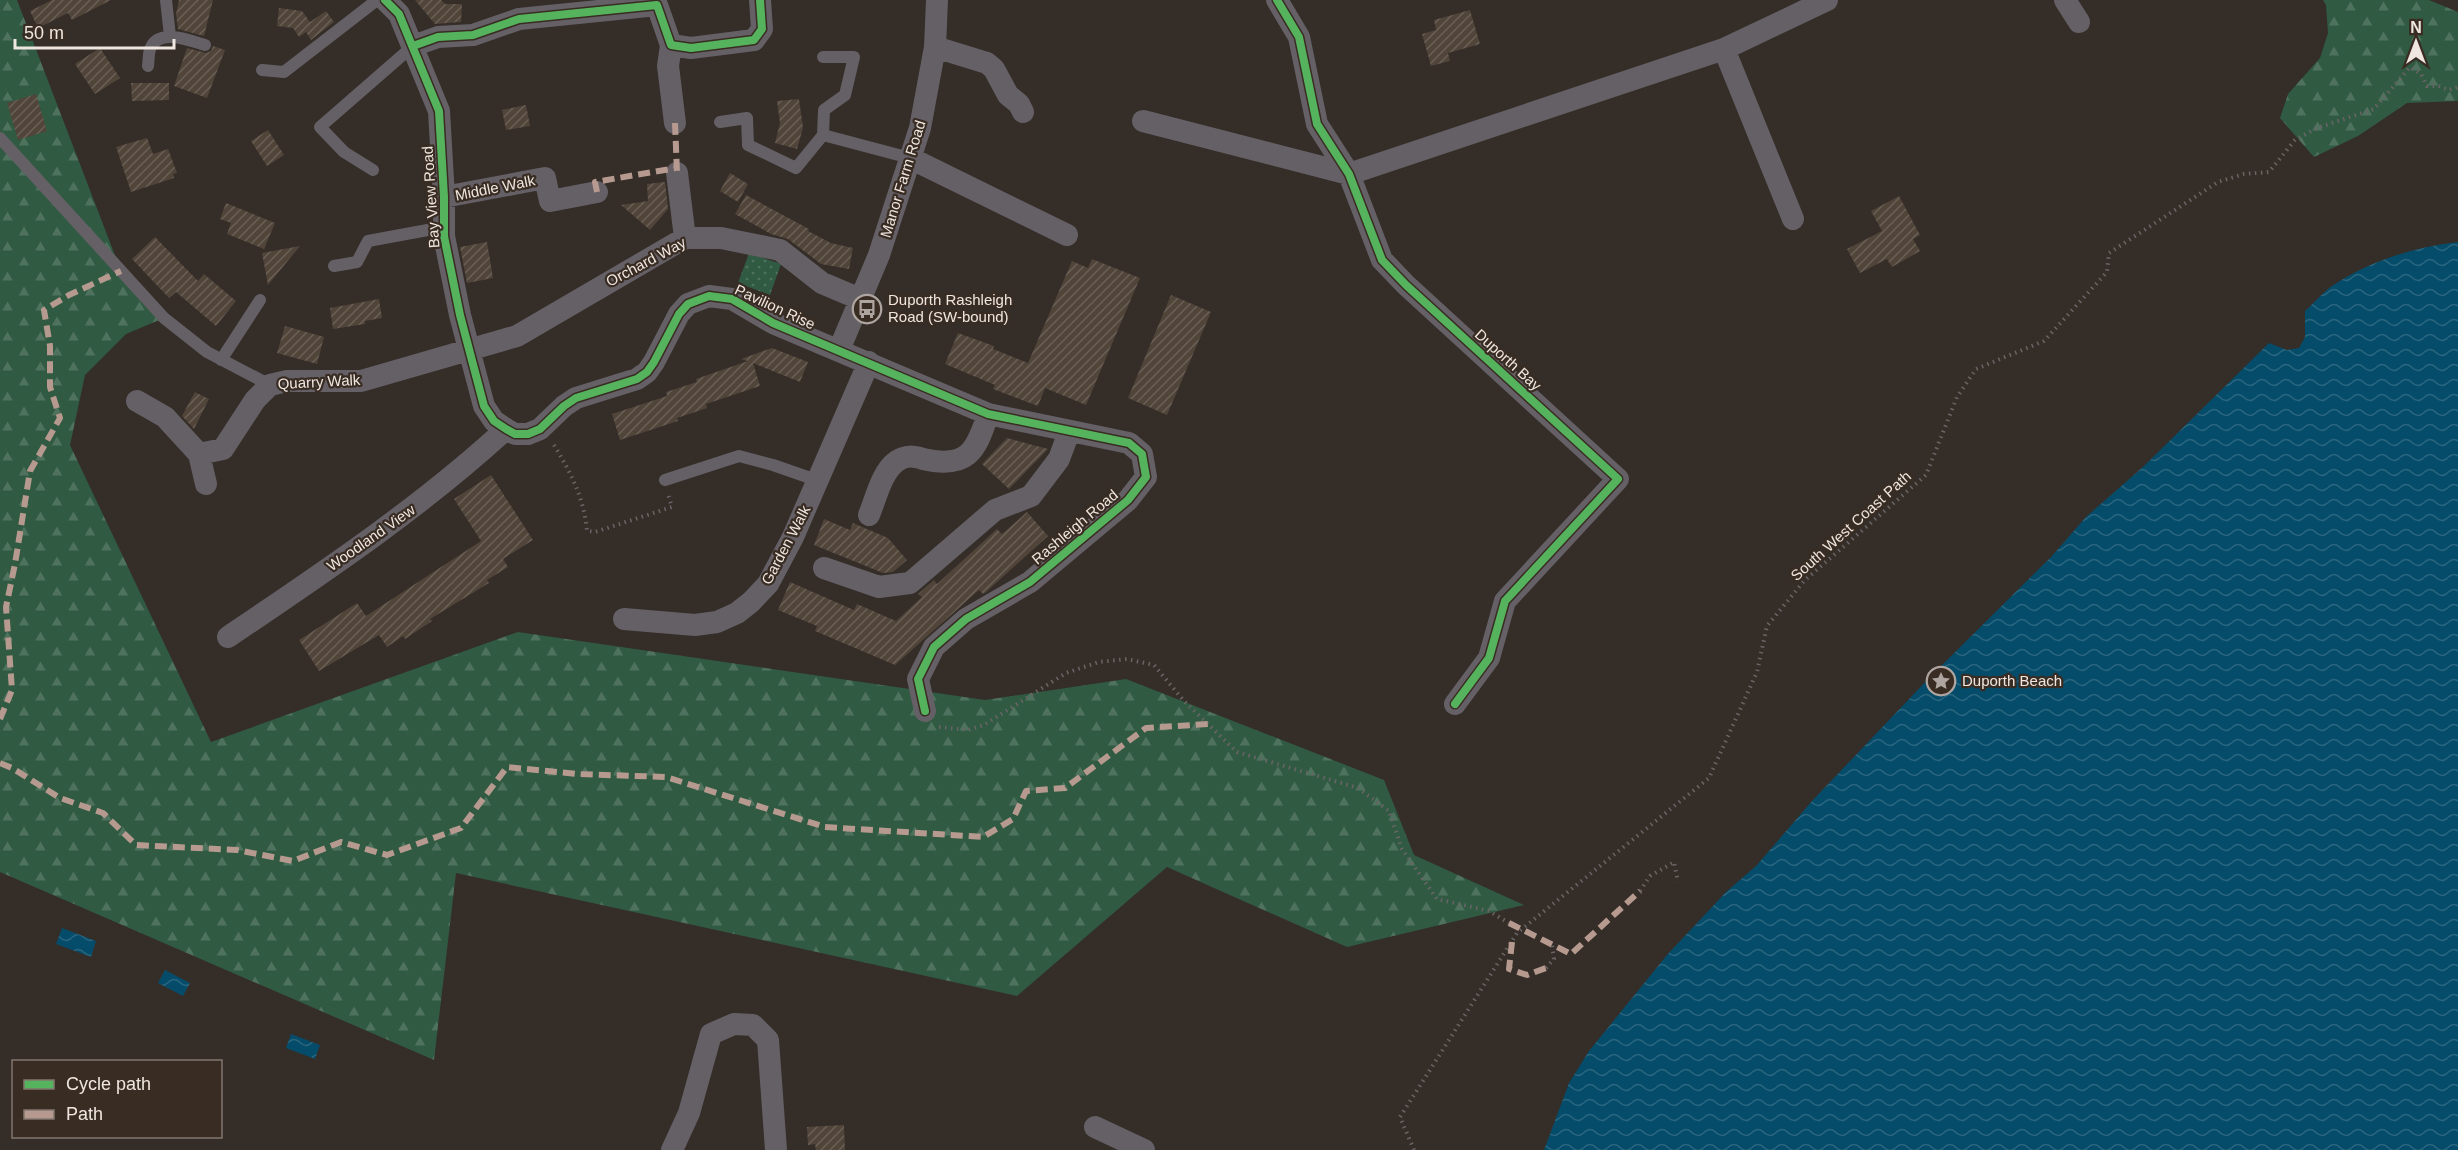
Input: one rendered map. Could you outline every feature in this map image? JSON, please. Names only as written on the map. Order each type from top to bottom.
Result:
[{"type":"street","name":"Bay View Road","points":[[385,0],[399,14],[439,111],[444,236],[468,350],[484,405],[494,421],[506,429]]},
{"type":"street","points":[[671,45],[691,48],[754,40],[762,28],[760,0]]},
{"type":"street","name":"Manor Farm Road","points":[[839,350],[879,255],[920,128],[935,47],[937,0]]},
{"type":"street","name":"Duporth Bay","points":[[1277,0],[1299,37],[1317,124],[1349,174],[1382,260],[1406,285],[1618,479],[1505,600],[1489,658],[1455,704]]},
{"type":"street","points":[[1143,121],[1349,174],[1724,50],[1827,0]]},
{"type":"street","points":[[2065,0],[2079,22]]},
{"type":"street","points":[[413,46],[438,37],[473,35],[519,19],[657,5],[671,45],[668,66],[675,123]]},
{"type":"street","points":[[935,47],[987,63],[994,69],[1003,88],[1019,104],[1023,112]]},
{"type":"street","points":[[1724,50],[1793,219]]},
{"type":"street","points":[[910,158],[1067,235]]},
{"type":"street","points":[[677,173],[685,238]]},
{"type":"street","name":"Middle Walk","points":[[444,197],[545,178],[550,201],[597,192]]},
{"type":"street","name":"Orchard Way","points":[[468,350],[517,336],[685,238],[721,238],[780,250],[822,283],[860,299]]},
{"type":"street","name":"Pavilion Rise","points":[[506,429],[515,434],[528,434],[543,426],[576,398],[638,379],[646,372],[662,348],[679,314],[688,304],[709,297],[732,299],[773,323],[839,350]]},
{"type":"street","name":"Quarry Walk","points":[[199,454],[223,449],[255,400],[270,385],[287,381],[361,381],[468,350]]},
{"type":"street","name":"Rashleigh Road","points":[[839,350],[988,414],[1129,443],[1142,454],[1146,477],[1128,500],[1030,582],[966,619],[934,647],[918,679],[925,711]]},
{"type":"street","name":"Garden Walk","points":[[624,619],[695,625],[717,622],[737,613],[751,602],[768,584],[793,537],[819,481],[868,362]]},
{"type":"street","points":[[136,401],[165,417],[199,454],[206,484]]},
{"type":"street","points":[[869,514],[888,471],[896,461],[910,455],[943,464],[967,456],[980,440],[988,414]]},
{"type":"street","name":"Woodland View","points":[[228,637],[402,516],[461,469],[506,429]]},
{"type":"street","points":[[824,568],[879,587],[910,583],[995,510],[1031,496],[1059,459],[1069,432]]},
{"type":"street","points":[[672,1150],[689,1113],[711,1034],[734,1024],[753,1024],[768,1040],[776,1150]]},
{"type":"street","points":[[1095,1127],[1144,1150]]},
{"type":"lane","points":[[166,0],[170,36]]},
{"type":"lane","points":[[262,70],[284,72],[377,0]]},
{"type":"lane","points":[[148,66],[150,48],[155,41],[170,36],[205,45]]},
{"type":"lane","points":[[373,170],[344,152],[320,127],[413,46]]},
{"type":"lane","points":[[720,122],[747,118],[748,145],[796,168],[823,135],[824,110],[845,95],[854,57],[823,57]]},
{"type":"lane","points":[[823,135],[910,158]]},
{"type":"lane","points":[[0,138],[164,318],[207,352],[270,385]]},
{"type":"lane","points":[[334,266],[357,262],[368,241],[444,227]]},
{"type":"lane","points":[[221,360],[260,300]]},
{"type":"lane","points":[[665,480],[739,456],[819,481]]},
{"type":"path","points":[[543,426],[569,468],[585,512],[587,531],[595,532],[672,507],[665,480]]},
{"type":"path","points":[[925,711],[939,728],[968,730],[984,725],[1066,674],[1108,661],[1127,659],[1154,665],[1184,701],[1237,752],[1358,788],[1389,812],[1402,849],[1437,899],[1489,911],[1509,923]]},
{"type":"path","points":[[1640,891],[1650,876],[1674,862],[1678,882]]},
{"type":"path","points":[[1546,968],[1554,959],[1552,945]]},
{"type":"green space","points":[[0,0],[17,0],[121,271],[164,318],[126,334],[85,375],[70,445],[211,742],[518,632],[985,700],[1126,679],[1384,780],[1414,855],[1524,905],[1347,947],[1167,867],[1017,996],[456,873],[434,1060],[0,872]]},
{"type":"green space","points":[[2323,0],[2429,0],[2458,12],[2458,101],[2407,103],[2358,136],[2314,157],[2280,118],[2288,94],[2320,58],[2328,33],[2326,5]]},
{"type":"green space","points":[[749,253],[781,264],[770,295],[738,283]]},
{"type":"water","points":[[2458,242],[2458,1150],[1544,1150],[1569,1083],[1589,1051],[1667,955],[1726,892],[1756,866],[1812,801],[1930,677],[2051,557],[2086,517],[2144,466],[2269,343],[2287,350],[2299,348],[2305,337],[2305,311],[2332,286],[2361,269],[2392,256],[2425,247]]},
{"type":"water","points":[[62,928],[96,941],[91,957],[56,944]]},
{"type":"water","points":[[165,970],[190,983],[183,996],[158,983]]},
{"type":"water","points":[[291,1034],[320,1045],[315,1059],[286,1048]]},
{"type":"building","points":[[52,0],[111,0],[72,20],[68,13],[38,28],[30,11]]},
{"type":"building","points":[[179,0],[213,0],[204,36],[178,29],[176,14]]},
{"type":"building","points":[[415,0],[441,0],[445,4],[462,4],[461,22],[435,24]]},
{"type":"building","points":[[279,8],[302,11],[310,22],[326,11],[334,22],[311,40],[306,32],[299,37],[293,28],[277,26]]},
{"type":"building","points":[[1470,10],[1480,44],[1448,53],[1450,61],[1431,66],[1422,34],[1436,30],[1434,20]]},
{"type":"building","points":[[213,46],[225,50],[207,98],[174,86],[187,48],[206,53],[211,51]]},
{"type":"building","points":[[100,48],[120,78],[95,94],[75,64]]},
{"type":"building","points":[[131,83],[169,83],[169,100],[132,101]]},
{"type":"building","points":[[36,94],[47,131],[18,140],[7,103]]},
{"type":"building","points":[[799,99],[803,128],[797,149],[775,143],[780,123],[777,101]]},
{"type":"building","points":[[526,105],[530,126],[506,130],[502,110]]},
{"type":"building","points":[[268,130],[284,155],[267,166],[251,141]]},
{"type":"building","points":[[147,138],[153,154],[168,149],[177,173],[173,174],[174,178],[131,192],[116,147]]},
{"type":"building","points":[[730,173],[748,184],[738,202],[720,191]]},
{"type":"building","points":[[665,182],[668,209],[650,230],[621,205],[648,201],[647,184]]},
{"type":"building","points":[[746,195],[831,243],[853,248],[849,269],[821,264],[788,239],[771,234],[735,214]]},
{"type":"building","points":[[1899,196],[1920,235],[1913,239],[1920,251],[1892,267],[1887,259],[1860,273],[1847,249],[1882,231],[1871,211]]},
{"type":"building","points":[[226,203],[275,223],[264,249],[227,234],[231,223],[220,219]]},
{"type":"building","points":[[155,237],[198,281],[204,274],[236,301],[216,326],[176,292],[169,298],[132,259]]},
{"type":"building","points":[[487,242],[493,278],[467,283],[460,247]]},
{"type":"building","points":[[300,246],[268,285],[262,253]]},
{"type":"building","points":[[1092,259],[1140,278],[1086,405],[1045,388],[1038,406],[993,389],[995,385],[945,364],[958,333],[994,346],[993,349],[1028,363],[1072,261],[1088,268]]},
{"type":"building","points":[[1171,295],[1211,312],[1167,415],[1128,398]]},
{"type":"building","points":[[379,299],[382,318],[365,321],[365,324],[333,329],[330,308]]},
{"type":"building","points":[[285,326],[324,337],[317,364],[277,353]]},
{"type":"building","points":[[772,348],[808,362],[800,382],[753,363],[760,386],[706,404],[707,408],[677,418],[678,421],[620,440],[612,414],[667,396],[666,392],[748,361],[741,359]]},
{"type":"building","points":[[195,392],[209,399],[194,429],[182,416]]},
{"type":"building","points":[[1007,438],[1048,449],[1009,489],[982,464]]},
{"type":"building","points":[[491,475],[533,540],[503,559],[508,567],[487,580],[489,583],[430,619],[432,621],[405,639],[403,636],[387,647],[379,635],[319,671],[299,640],[357,603],[366,616],[481,541],[454,499]]},
{"type":"building","points":[[1027,512],[1048,536],[986,592],[983,594],[979,590],[895,665],[815,631],[817,626],[778,610],[790,582],[854,610],[857,604],[896,621],[922,597],[918,594],[934,580],[937,584],[997,529],[1002,534]]},
{"type":"building","points":[[824,519],[850,530],[853,523],[888,538],[907,560],[893,572],[883,573],[814,545]]},
{"type":"building","points":[[844,1125],[845,1150],[816,1150],[815,1144],[808,1145],[807,1127]]},
{"type":"marked path","points":[[675,123],[677,173]]},
{"type":"marked path","points":[[597,192],[595,182],[676,168]]},
{"type":"marked path","points":[[0,719],[12,690],[6,607],[30,471],[60,418],[50,387],[50,346],[44,310],[69,295],[121,271]]},
{"type":"marked path","points":[[0,763],[60,798],[103,813],[136,845],[237,850],[293,861],[341,842],[387,855],[461,828],[507,767],[577,774],[666,777],[825,827],[983,837],[1013,819],[1026,791],[1065,788],[1146,728],[1208,724]]},
{"type":"marked path","points":[[1509,923],[1571,954],[1640,891]]},
{"type":"marked path","points":[[1512,942],[1509,969],[1527,975],[1546,968]]},
{"type":"cycle path","points":[[385,0],[399,14],[439,111],[444,236],[460,315],[484,406],[494,421],[506,429],[515,434],[528,434],[540,429],[576,398],[637,379],[647,372],[654,362],[679,314],[688,304],[709,296],[732,299],[773,323],[988,414],[1129,443],[1142,454],[1146,477],[1128,500],[1030,582],[966,619],[934,647],[918,679],[925,711]]},
{"type":"cycle path","points":[[413,46],[438,37],[473,35],[519,19],[657,5],[671,45],[691,48],[754,40],[762,29],[760,0]]},
{"type":"cycle path","points":[[1277,0],[1299,37],[1317,124],[1349,174],[1382,260],[1406,285],[1618,479],[1505,601],[1489,658],[1455,704]]},
{"type":"place","name":"Duporth Rashleigh Road (SW-bound)","points":[[867,309]]},
{"type":"place","name":"Duporth Beach","points":[[1941,681]]}]
